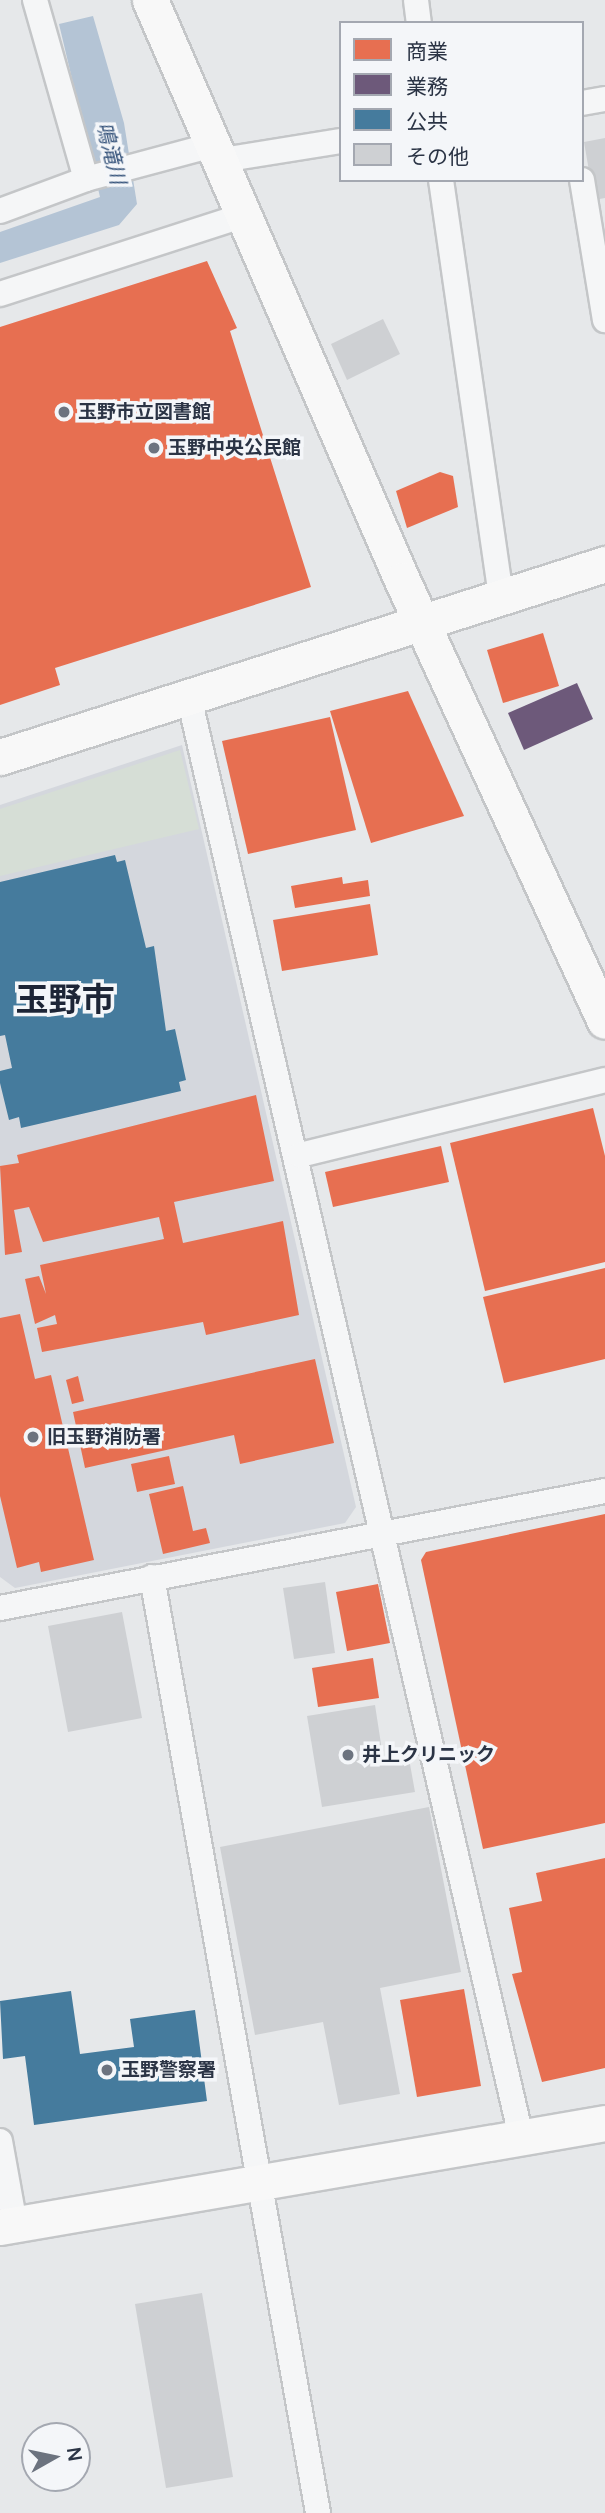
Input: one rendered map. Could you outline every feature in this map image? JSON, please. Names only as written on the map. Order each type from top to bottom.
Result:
[{"type":"street","points":[[35,0],[91,178]]},
{"type":"street","points":[[150,0],[213,154],[421,621],[605,1021]]},
{"type":"street","points":[[416,0],[419,21]]},
{"type":"street","points":[[584,103],[605,99]]},
{"type":"street","points":[[0,211],[91,178],[136,166],[213,154],[339,141]]},
{"type":"street","points":[[441,182],[501,596]]},
{"type":"street","points":[[582,182],[605,320]]},
{"type":"street","points":[[0,294],[241,216]]},
{"type":"street","points":[[0,757],[188,693],[605,564]]},
{"type":"street","points":[[188,693],[300,1156],[522,2137]]},
{"type":"street","points":[[300,1156],[605,1080]]},
{"type":"street","points":[[0,1608],[605,1491]]},
{"type":"street","points":[[152,1577],[318,2513]]},
{"type":"street","points":[[0,2141],[7,2226],[605,2123]]},
{"type":"shaded area","points":[[182,745],[356,1507],[345,1523],[15,1588],[0,1577],[0,805]]},
{"type":"shaded area","points":[[180,750],[199,829],[0,876],[0,809]]},
{"type":"water","name":"鳴滝川","points":[[93,16],[124,123],[137,204],[119,225],[0,263],[0,232],[100,197],[59,24]]},
{"type":"building: 商業","points":[[207,261],[237,328],[230,331],[311,587],[55,668],[60,685],[0,705],[0,327]]},
{"type":"building: 商業","points":[[440,472],[453,476],[458,507],[407,528],[396,491]]},
{"type":"building: 商業","points":[[543,633],[559,686],[503,703],[487,650]]},
{"type":"building: 商業","points":[[408,691],[464,816],[371,843],[330,711]]},
{"type":"building: 商業","points":[[330,717],[356,830],[248,854],[222,741]]},
{"type":"building: 商業","points":[[342,877],[343,884],[368,880],[370,896],[295,908],[291,886]]},
{"type":"building: 商業","points":[[370,904],[378,955],[282,971],[273,920]]},
{"type":"building: 商業","points":[[256,1095],[274,1181],[174,1202],[183,1243],[283,1221],[299,1315],[206,1335],[203,1322],[42,1352],[37,1328],[57,1324],[55,1315],[35,1324],[25,1279],[39,1276],[46,1294],[40,1265],[164,1239],[159,1217],[43,1242],[29,1207],[14,1210],[22,1252],[5,1255],[0,1166],[19,1163],[17,1155]]},
{"type":"building: 商業","points":[[593,1108],[605,1156],[605,1262],[485,1291],[450,1143]]},
{"type":"building: 商業","points":[[441,1146],[449,1182],[333,1207],[325,1172]]},
{"type":"building: 商業","points":[[605,1268],[605,1359],[504,1383],[483,1297]]},
{"type":"building: 商業","name":"旧玉野消防署","points":[[20,1314],[35,1379],[51,1375],[94,1560],[41,1572],[39,1562],[17,1568],[0,1496],[0,1318]]},
{"type":"building: 商業","points":[[315,1359],[334,1443],[240,1464],[234,1435],[85,1468],[73,1412]]},
{"type":"building: 商業","points":[[78,1376],[84,1401],[72,1404],[66,1380]]},
{"type":"building: 商業","points":[[169,1456],[175,1484],[137,1492],[131,1464]]},
{"type":"building: 商業","points":[[183,1486],[193,1531],[206,1528],[210,1543],[163,1554],[149,1494]]},
{"type":"building: 商業","points":[[605,1514],[605,1823],[483,1849],[421,1560],[426,1552]]},
{"type":"building: 商業","points":[[378,1584],[390,1643],[347,1651],[336,1592]]},
{"type":"building: 商業","points":[[373,1658],[379,1698],[318,1707],[312,1668]]},
{"type":"building: 商業","points":[[605,1858],[605,2068],[542,2082],[512,1974],[522,1972],[509,1908],[542,1901],[536,1873]]},
{"type":"building: 商業","points":[[464,1989],[481,2086],[417,2097],[400,2000]]},
{"type":"building: 業務","points":[[577,683],[593,719],[524,750],[508,713]]},
{"type":"building: 公共","points":[[115,855],[117,862],[125,860],[146,948],[154,946],[166,1031],[175,1029],[186,1080],[179,1082],[181,1091],[21,1128],[19,1117],[9,1120],[0,1083],[0,1071],[12,1068],[5,1035],[0,1036],[0,882]]},
{"type":"building: 公共","points":[[71,1991],[80,2054],[134,2047],[130,2019],[195,2010],[207,2101],[34,2125],[25,2056],[3,2059],[0,2001]]},
{"type":"building: その他","points":[[605,138],[605,198],[594,200],[584,142]]},
{"type":"building: その他","points":[[383,319],[400,354],[347,380],[331,344]]},
{"type":"building: その他","points":[[325,1582],[335,1653],[294,1659],[283,1588]]},
{"type":"building: その他","points":[[122,1612],[142,1718],[68,1732],[48,1626]]},
{"type":"building: その他","name":"井上クリニック","points":[[375,1705],[383,1757],[408,1753],[415,1792],[322,1807],[307,1716]]},
{"type":"building: その他","points":[[429,1807],[461,1972],[380,1988],[400,2094],[339,2105],[323,2022],[255,2035],[220,1847]]},
{"type":"building: その他","points":[[202,2293],[233,2477],[166,2488],[135,2304]]},
{"type":"place","name":"玉野市立図書館","points":[[64,412]]},
{"type":"place","name":"玉野中央公民館","points":[[154,448]]},
{"type":"place","name":"旧玉野消防署","points":[[33,1437]]},
{"type":"place","name":"井上クリニック","points":[[348,1755]]},
{"type":"place","name":"玉野警察署","points":[[107,2070]]},
{"type":"district","name":"玉野市","points":[[65,999]]}]
